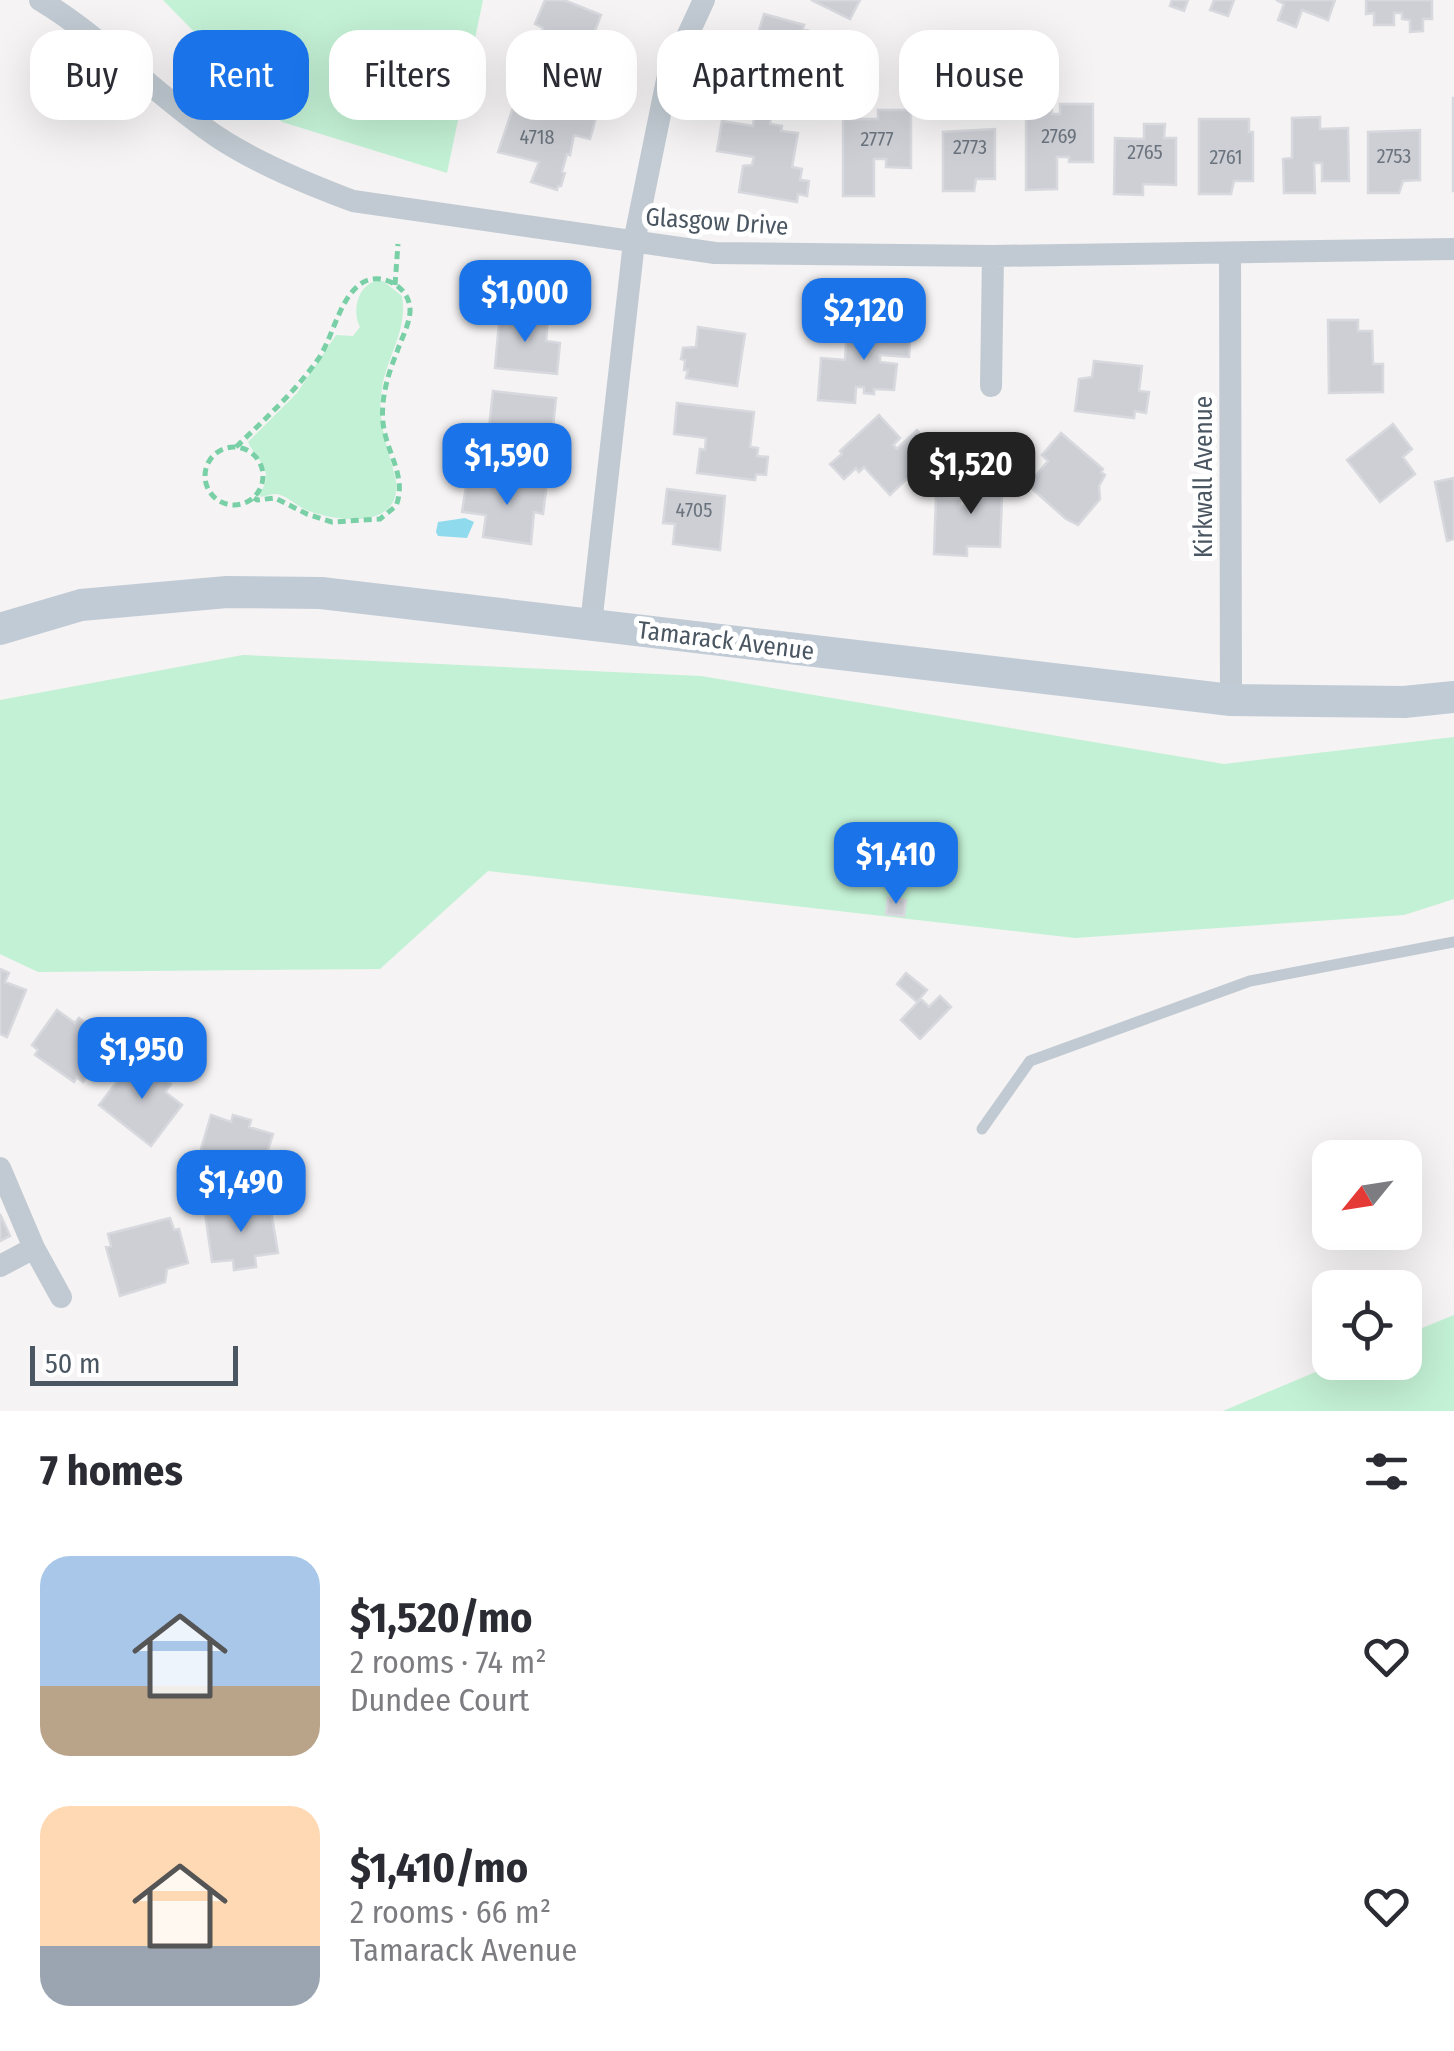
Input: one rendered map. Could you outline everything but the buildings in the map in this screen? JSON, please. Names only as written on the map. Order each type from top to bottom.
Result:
[{"type":"main road","name":"Tamarack Avenue","points":[[0,629],[82,606],[228,592],[321,593],[1231,700],[1404,702],[1454,697]]},
{"type":"street","name":"Glasgow Drive","points":[[40,0],[69,18],[220,138],[309,185],[353,201],[715,253],[1230,255],[1454,249]]},
{"type":"street","points":[[591,624],[634,242],[667,80],[704,0]]},
{"type":"street","name":"Kirkwall Avenue","points":[[1230,255],[1231,700]]},
{"type":"street","points":[[991,386],[993,256]]},
{"type":"street","points":[[0,1168],[34,1248],[61,1297]]},
{"type":"street","points":[[0,1266],[34,1248]]},
{"type":"lane","points":[[982,1129],[1030,1061],[1250,982],[1454,942]]},
{"type":"path","points":[[395,285],[398,244]]},
{"type":"path","points":[[236,447],[254,454],[263,471],[262,481],[254,498],[246,503],[226,504],[206,486],[204,476],[210,458],[218,451],[236,447],[302,381],[327,344],[348,297],[360,284],[374,277],[386,279],[405,294],[410,308],[386,385],[384,430],[401,482],[396,506],[380,519],[332,522],[275,498],[254,498]]},
{"type":"green space","points":[[163,0],[483,0],[477,30],[329,30],[329,120],[458,120],[447,173],[280,120],[309,120],[309,30],[192,30]]},
{"type":"green space","points":[[375,281],[383,281],[402,296],[400,332],[381,400],[382,424],[396,481],[395,497],[377,515],[348,519],[317,514],[280,495],[261,497],[266,472],[248,442],[297,393],[336,335],[353,336],[360,327],[356,307],[360,294]]},
{"type":"green space","points":[[243,655],[701,676],[1224,764],[1454,737],[1454,899],[1404,915],[1075,938],[488,871],[380,969],[38,972],[0,954],[0,700]]},
{"type":"green space","points":[[1454,1315],[1454,1411],[1223,1411],[1312,1374],[1312,1380],[1422,1380],[1422,1328]]},
{"type":"water","points":[[465,518],[474,522],[467,538],[438,536],[438,522]]}]
